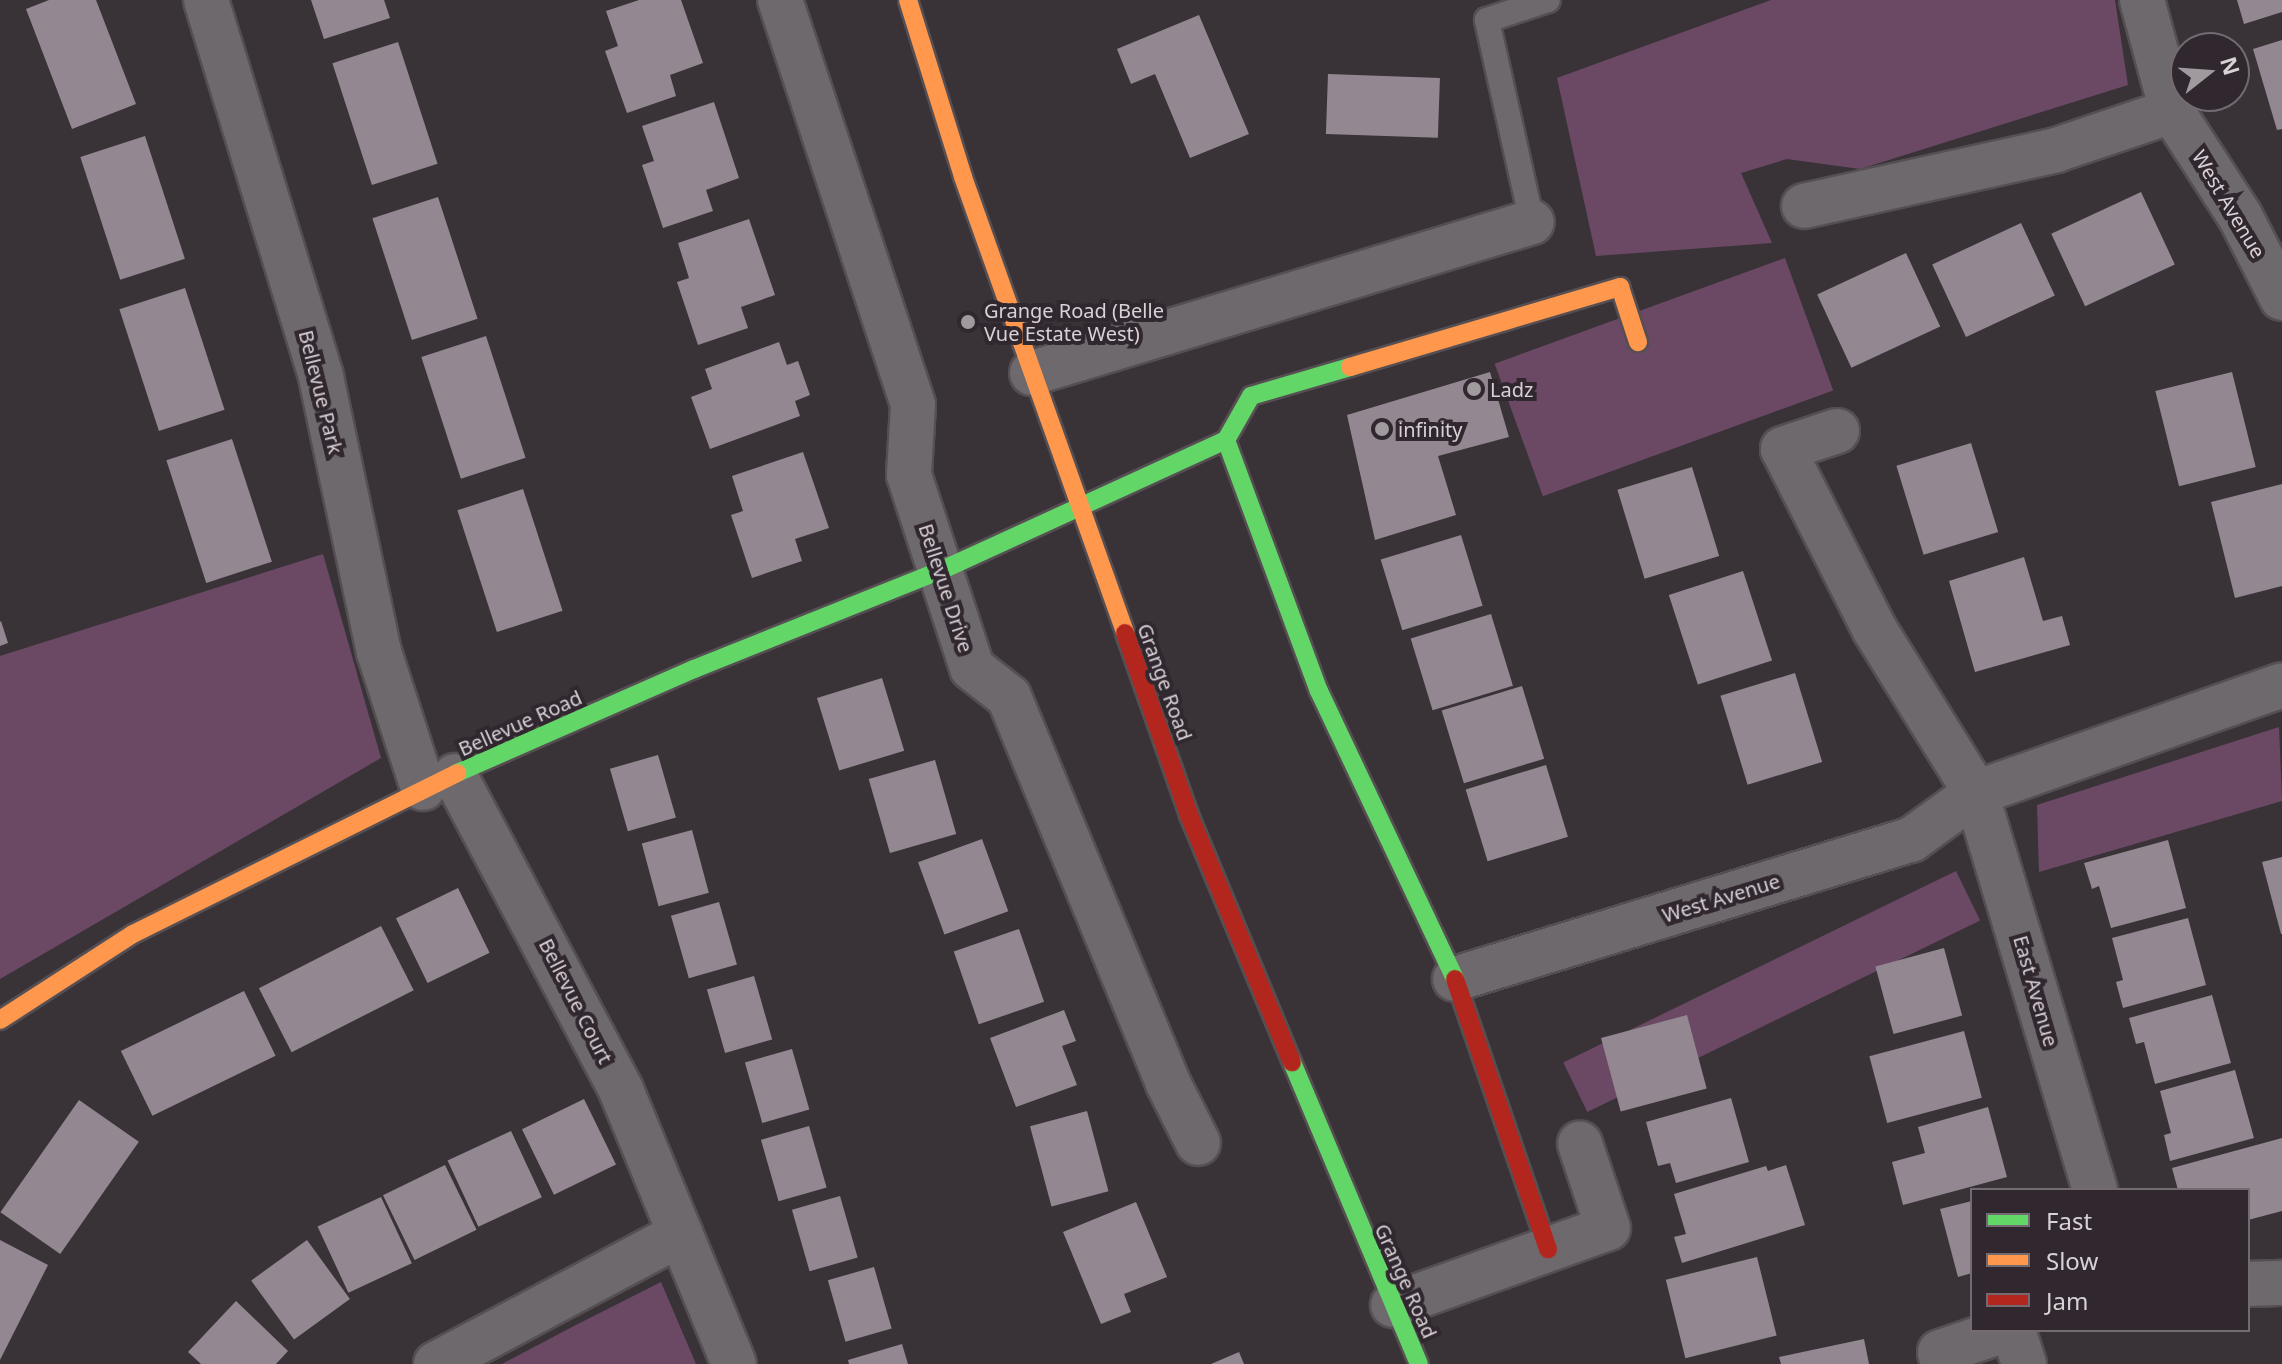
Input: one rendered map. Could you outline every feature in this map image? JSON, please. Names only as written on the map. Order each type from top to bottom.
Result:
[{"type":"street","name":"Bellevue Park","points":[[206,0],[321,377],[379,652],[439,782]]},
{"type":"street","name":"Bellevue Drive","points":[[780,0],[913,405],[909,475],[972,668],[1009,697],[1168,1083],[1198,1143]]},
{"type":"street","name":"Grange Road","points":[[908,0],[1032,373],[1189,815],[1419,1364]]},
{"type":"street","name":"West Avenue","points":[[2142,0],[2170,104]]},
{"type":"street","points":[[1804,206],[2056,150],[2170,112]]},
{"type":"street","name":"West Avenue","points":[[2173,112],[2240,216],[2282,298]]},
{"type":"street","points":[[1032,373],[1532,222]]},
{"type":"street","points":[[1548,1249],[1455,979],[1319,691],[1226,440],[1251,396],[1620,287],[1638,342]]},
{"type":"street","points":[[1837,431],[1783,449],[1875,630],[1976,793]]},
{"type":"street","name":"Bellevue Road","points":[[0,1020],[133,934],[439,782],[694,669],[942,570],[1226,440]]},
{"type":"street","name":"West Avenue","points":[[1455,979],[1911,840],[1976,793],[2282,685]]},
{"type":"street","name":"Bellevue Court","points":[[439,782],[621,1090],[734,1364]]},
{"type":"street","name":"East Avenue","points":[[1976,793],[2094,1188]]},
{"type":"street","points":[[1393,1305],[1608,1228],[1580,1144]]},
{"type":"street","points":[[436,1364],[681,1234]]},
{"type":"street","points":[[2250,1284],[2282,1283]]},
{"type":"street","points":[[1943,1364],[1940,1352],[1999,1332]]},
{"type":"street","points":[[2014,1332],[2024,1364]]},
{"type":"lane","points":[[1532,222],[1487,20],[1548,0]]},
{"type":"shaded area","points":[[1771,0],[2115,0],[2128,85],[1860,169],[1787,159],[1741,173],[1772,243],[1596,256],[1557,78]]},
{"type":"shaded area","points":[[1785,258],[1833,390],[1543,496],[1495,364]]},
{"type":"shaded area","points":[[323,554],[381,758],[0,979],[0,656]]},
{"type":"shaded area","points":[[2279,727],[2282,801],[2039,872],[2037,805]]},
{"type":"shaded area","points":[[1956,871],[1980,920],[1587,1112],[1563,1063]]},
{"type":"shaded area","points":[[661,1282],[696,1364],[502,1364],[572,1327]]},
{"type":"building","points":[[49,0],[96,0],[136,104],[72,129],[26,9]]},
{"type":"building","points":[[311,0],[384,0],[390,18],[324,39]]},
{"type":"building","points":[[639,0],[681,0],[703,63],[670,75],[676,96],[627,113],[605,51],[618,46],[606,11]]},
{"type":"building","points":[[2237,0],[2282,0],[2282,12],[2244,24]]},
{"type":"building","points":[[1199,15],[1249,134],[1190,158],[1155,74],[1131,84],[1117,49]]},
{"type":"building","points":[[2282,40],[2282,129],[2277,130],[2253,49]]},
{"type":"building","points":[[398,42],[438,164],[372,185],[332,63]]},
{"type":"building","points":[[1328,74],[1440,78],[1438,138],[1326,134]]},
{"type":"building","points":[[714,102],[739,178],[706,190],[713,211],[663,228],[642,165],[654,161],[642,126]]},
{"type":"building","points":[[145,136],[185,259],[120,280],[80,157]]},
{"type":"building","points":[[2141,192],[2175,265],[2085,306],[2051,234]]},
{"type":"building","points":[[438,197],[478,319],[412,340],[372,218]]},
{"type":"building","points":[[749,219],[775,295],[741,307],[748,328],[698,345],[677,282],[689,278],[678,243]]},
{"type":"building","points":[[2021,223],[2055,296],[1966,337],[1932,264]]},
{"type":"building","points":[[1906,253],[1940,326],[1851,368],[1817,294]]},
{"type":"building","points":[[185,288],[225,410],[159,431],[119,309]]},
{"type":"building","points":[[486,336],[526,458],[461,479],[421,357]]},
{"type":"building","points":[[779,342],[787,365],[798,361],[810,395],[795,401],[800,416],[710,449],[691,397],[712,389],[705,369]]},
{"type":"building","points":[[1490,372],[1509,437],[1438,456],[1456,515],[1375,540],[1347,415]]},
{"type":"building","points":[[2232,372],[2256,467],[2179,486],[2155,391]]},
{"type":"building","points":[[232,439],[272,562],[206,583],[166,460]]},
{"type":"building","points":[[1971,443],[1998,532],[1924,555],[1896,466]]},
{"type":"building","points":[[803,452],[829,528],[795,539],[802,561],[752,578],[731,515],[743,511],[732,476]]},
{"type":"building","points":[[1692,467],[1719,556],[1645,579],[1617,490]]},
{"type":"building","points":[[2282,484],[2282,586],[2235,598],[2211,502]]},
{"type":"building","points":[[523,489],[563,611],[497,632],[457,510]]},
{"type":"building","points":[[1461,535],[1483,606],[1402,630],[1381,560]]},
{"type":"building","points":[[2024,557],[2043,621],[2062,616],[2070,645],[1975,672],[1949,581]]},
{"type":"building","points":[[1743,571],[1772,660],[1698,685],[1669,595]]},
{"type":"building","points":[[1491,614],[1513,686],[1433,710],[1411,639]]},
{"type":"building","points":[[0,622],[8,643],[0,646]]},
{"type":"building","points":[[1795,673],[1822,762],[1748,785],[1720,696]]},
{"type":"building","points":[[882,678],[904,751],[839,771],[817,698]]},
{"type":"building","points":[[1522,686],[1544,759],[1464,783],[1442,711]]},
{"type":"building","points":[[658,755],[676,817],[628,831],[610,769]]},
{"type":"building","points":[[935,760],[956,834],[890,853],[869,779]]},
{"type":"building","points":[[1546,765],[1568,837],[1488,861],[1466,790]]},
{"type":"building","points":[[692,830],[709,893],[659,906],[642,843]]},
{"type":"building","points":[[982,839],[1008,911],[944,935],[918,862]]},
{"type":"building","points":[[2168,840],[2186,908],[2111,928],[2099,886],[2092,889],[2084,863]]},
{"type":"building","points":[[2282,857],[2282,934],[2281,934],[2262,862]]},
{"type":"building","points":[[458,888],[490,953],[428,983],[396,918]]},
{"type":"building","points":[[719,902],[737,964],[689,978],[671,916]]},
{"type":"building","points":[[2188,918],[2206,985],[2123,1008],[2116,982],[2123,980],[2112,938]]},
{"type":"building","points":[[381,926],[414,990],[292,1052],[259,988]]},
{"type":"building","points":[[1019,929],[1044,1002],[979,1024],[954,951]]},
{"type":"building","points":[[1944,948],[1962,1016],[1894,1034],[1875,966]]},
{"type":"building","points":[[754,976],[772,1039],[725,1053],[707,990]]},
{"type":"building","points":[[244,991],[276,1056],[152,1116],[121,1051]]},
{"type":"building","points":[[2212,995],[2231,1063],[2155,1084],[2144,1042],[2136,1044],[2129,1018]]},
{"type":"building","points":[[1064,1010],[1076,1041],[1062,1046],[1077,1085],[1016,1107],[990,1038]]},
{"type":"building","points":[[1687,1015],[1707,1088],[1621,1111],[1601,1038]]},
{"type":"building","points":[[1964,1031],[1982,1098],[1887,1123],[1869,1056]]},
{"type":"building","points":[[792,1049],[809,1110],[762,1123],[745,1063]]},
{"type":"building","points":[[2235,1070],[2254,1138],[2170,1161],[2164,1135],[2171,1133],[2160,1091]]},
{"type":"building","points":[[1731,1098],[1749,1162],[1676,1183],[1670,1163],[1658,1166],[1646,1122]]},
{"type":"building","points":[[584,1099],[616,1165],[554,1195],[522,1129]]},
{"type":"building","points":[[79,1100],[139,1142],[60,1254],[0,1212]]},
{"type":"building","points":[[1988,1107],[2007,1177],[1903,1205],[1892,1162],[1925,1153],[1918,1127]]},
{"type":"building","points":[[1087,1111],[1108,1191],[1051,1206],[1030,1126]]},
{"type":"building","points":[[809,1126],[827,1188],[779,1201],[761,1140]]},
{"type":"building","points":[[511,1131],[542,1197],[478,1227],[448,1161]]},
{"type":"building","points":[[2282,1138],[2282,1211],[2250,1219],[2250,1188],[2177,1188],[2172,1168]]},
{"type":"building","points":[[445,1165],[477,1230],[415,1260],[383,1195]]},
{"type":"building","points":[[1786,1165],[1805,1225],[1682,1263],[1674,1237],[1686,1234],[1674,1194],[1766,1166],[1768,1171]]},
{"type":"building","points":[[840,1196],[858,1258],[810,1271],[792,1210]]},
{"type":"building","points":[[381,1197],[412,1263],[348,1293],[318,1227]]},
{"type":"building","points":[[1136,1202],[1167,1277],[1124,1294],[1131,1312],[1101,1324],[1063,1232]]},
{"type":"building","points":[[1970,1202],[1970,1274],[1958,1277],[1940,1209]]},
{"type":"building","points":[[0,1240],[48,1265],[0,1360]]},
{"type":"building","points":[[307,1240],[350,1299],[294,1340],[251,1281]]},
{"type":"building","points":[[1757,1257],[1777,1336],[1685,1358],[1666,1280]]},
{"type":"building","points":[[874,1267],[892,1329],[846,1342],[828,1280]]},
{"type":"building","points":[[236,1301],[288,1351],[276,1364],[201,1364],[188,1352]]},
{"type":"building","points":[[1864,1339],[1869,1364],[1781,1364],[1779,1357]]},
{"type":"building","points":[[902,1344],[908,1364],[849,1364],[848,1360]]},
{"type":"building","points":[[1239,1352],[1244,1364],[1211,1364]]},
{"type":"traffic: fast","points":[[1350,367],[1251,396],[1226,440],[1319,691],[1455,979]]},
{"type":"traffic: fast","points":[[457,773],[694,669],[942,570],[1226,440]]},
{"type":"traffic: fast","points":[[1292,1062],[1419,1364]]},
{"type":"traffic: slow","points":[[908,0],[963,177],[1125,633]]},
{"type":"traffic: slow","points":[[1350,367],[1620,287],[1638,342]]},
{"type":"traffic: slow","points":[[0,1020],[133,934],[457,773]]},
{"type":"traffic: jam","points":[[1125,633],[1189,815],[1292,1062]]},
{"type":"traffic: jam","points":[[1455,979],[1548,1249]]},
{"type":"place","name":"Grange Road (Belle Vue Estate West)","points":[[968,322]]},
{"type":"place","name":"Ladz","points":[[1474,389]]},
{"type":"place","name":"infinity","points":[[1382,429]]}]
